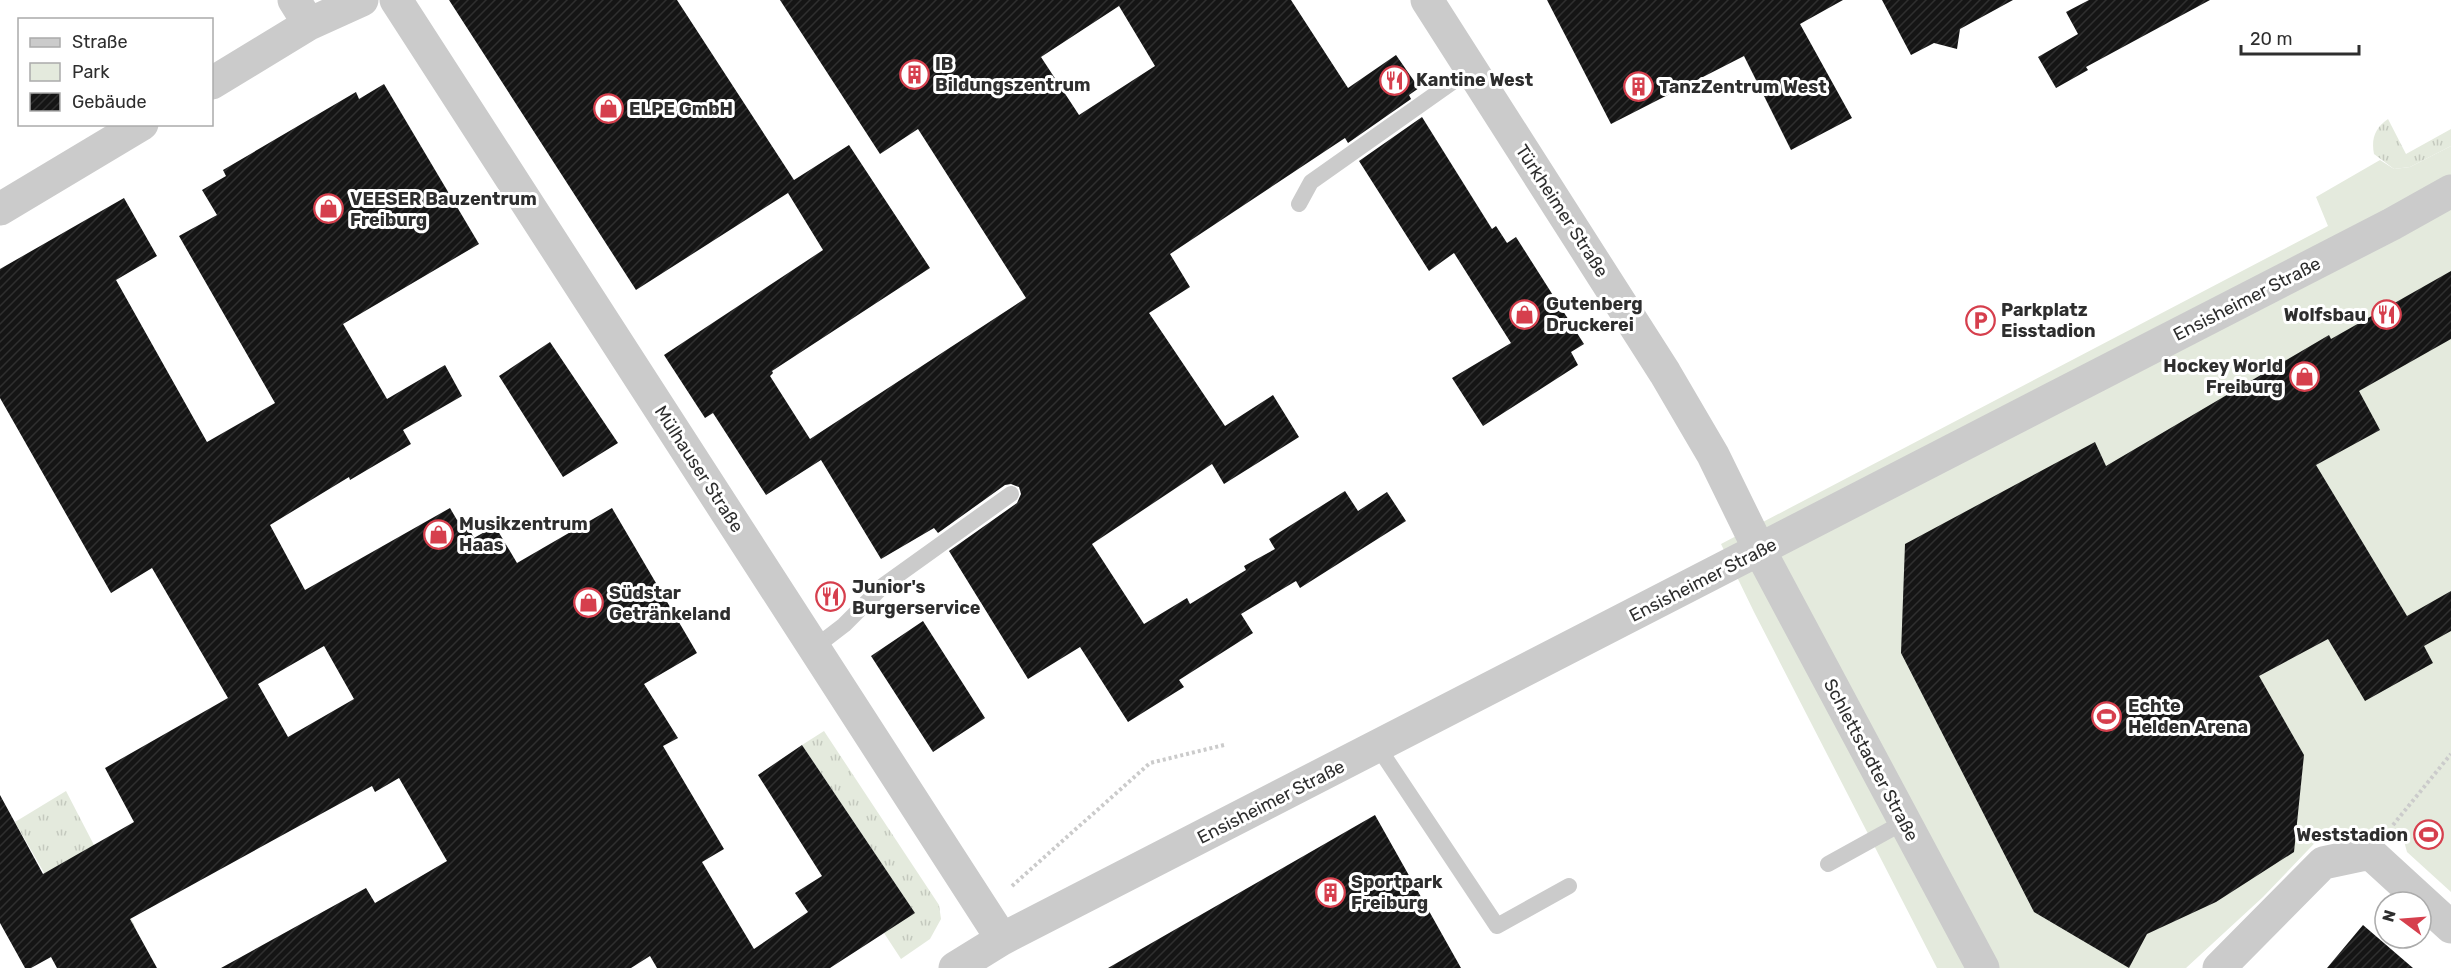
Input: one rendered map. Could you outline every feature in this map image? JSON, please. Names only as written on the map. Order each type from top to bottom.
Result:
[{"type":"street","points":[[213,82],[302,12],[362,0]]},
{"type":"street","name":"Mülhauser Straße","points":[[396,0],[1002,939]]},
{"type":"street","name":"Türkheimer Straße","points":[[1427,0],[1665,373],[1713,455],[1760,551]]},
{"type":"street","points":[[0,209],[139,126]]},
{"type":"street","name":"Ensisheimer Straße","points":[[955,968],[1002,939],[1760,551],[2392,224],[2451,191]]},
{"type":"street","name":"Schlettstadter Straße","points":[[1760,551],[1983,968]]},
{"type":"street","points":[[2219,968],[2323,863],[2370,853],[2451,927]]},
{"type":"lane","points":[[1299,204],[1311,182],[1471,69]]},
{"type":"lane","points":[[814,648],[844,625],[884,585],[1011,494]]},
{"type":"lane","points":[[1378,747],[1497,926],[1569,885]]},
{"type":"lane","points":[[1828,864],[1904,822]]},
{"type":"path","points":[[984,911],[1150,763],[1224,745]]},
{"type":"path","points":[[2370,853],[2451,754]]},
{"type":"green space","points":[[2388,119],[2406,154],[2451,129],[2451,146],[2410,167],[2394,169],[2374,154],[2373,149],[2377,130]]},
{"type":"green space","points":[[2451,146],[2451,892],[2407,852],[2404,841],[2331,826],[2263,897],[2186,968],[1937,968],[1721,544],[2328,226],[2316,197],[2380,160],[2394,169],[2410,167]]},
{"type":"green space","points":[[824,731],[939,905],[941,919],[930,939],[901,959],[884,933],[914,912],[802,745]]},
{"type":"green space","points":[[66,791],[136,929],[91,955],[15,822]]},
{"type":"building","points":[[449,0],[677,0],[794,180],[849,145],[930,268],[772,371],[770,376],[810,439],[1026,298],[918,129],[880,154],[780,0],[1291,0],[1348,88],[1396,55],[1419,88],[1409,95],[1411,99],[1348,143],[1345,138],[1170,254],[1190,287],[1149,313],[1225,426],[1273,395],[1299,437],[1224,484],[1212,464],[1092,544],[1144,624],[1187,598],[1190,604],[1246,570],[1244,566],[1275,549],[1269,539],[1345,491],[1358,511],[1387,492],[1406,521],[1300,588],[1296,581],[1241,614],[1253,633],[1179,680],[1184,687],[1128,722],[1080,647],[1028,679],[949,551],[1017,503],[1021,494],[1019,487],[1011,484],[1005,485],[938,533],[934,528],[881,559],[821,460],[766,495],[713,413],[705,418],[664,355],[823,250],[788,193],[636,290]],"holes":[[[1119,6],[1155,66],[1079,115],[1041,57]]]},
{"type":"building","name":"TanzZentrum West","points":[[1547,0],[1843,0],[1800,24],[1852,118],[1791,150],[1744,56],[1611,124]]},
{"type":"building","points":[[1882,0],[2013,0],[1960,29],[1957,49],[1934,43],[1911,55]]},
{"type":"building","points":[[2089,0],[2210,0],[2086,67],[2088,70],[2056,88],[2038,57],[2078,34],[2066,12]]},
{"type":"building","points":[[384,84],[479,244],[343,324],[387,399],[445,365],[462,396],[403,430],[411,444],[350,480],[349,477],[270,525],[305,590],[450,508],[457,520],[463,517],[474,538],[495,526],[517,563],[612,508],[697,653],[644,684],[678,738],[663,746],[724,849],[702,862],[754,949],[808,912],[795,893],[822,876],[758,775],[802,745],[915,913],[830,968],[657,968],[650,956],[631,968],[221,968],[366,888],[375,903],[447,861],[399,778],[375,792],[372,786],[130,919],[157,968],[57,968],[51,957],[31,968],[25,968],[0,923],[0,795],[43,874],[134,822],[105,768],[228,698],[152,568],[111,593],[0,398],[0,269],[124,198],[157,256],[116,280],[207,442],[275,403],[179,236],[217,215],[202,190],[226,176],[223,170],[356,92],[359,99]],"holes":[[[324,646],[354,699],[288,737],[258,684]]]},
{"type":"building","points":[[1422,117],[1492,229],[1496,226],[1507,243],[1516,237],[1584,344],[1571,352],[1578,365],[1483,426],[1452,378],[1511,343],[1454,253],[1429,271],[1359,161]]},
{"type":"building","name":"Echte Helden Arena","points":[[2451,271],[2451,339],[2359,391],[2380,430],[2316,465],[2407,616],[2451,591],[2451,631],[2424,646],[2433,663],[2365,701],[2328,639],[2259,676],[2304,755],[2294,852],[2216,902],[2147,934],[2129,968],[2034,912],[1901,653],[1905,544],[2095,442],[2106,466],[2329,335],[2331,339]]},
{"type":"building","points":[[550,342],[618,443],[563,477],[499,376]]},
{"type":"building","points":[[923,621],[985,718],[933,752],[871,656]]},
{"type":"building","name":"Sportpark Freiburg","points":[[1375,815],[1461,968],[1108,968]]},
{"type":"building","points":[[2363,925],[2373,934],[2373,950],[2392,950],[2413,968],[2327,968]]},
{"type":"place","name":"IB Bildungszentrum","points":[[914,74]]},
{"type":"place","name":"Kantine West","points":[[1395,80]]},
{"type":"place","name":"TanzZentrum West","points":[[1638,87]]},
{"type":"place","name":"ELPE GmbH","points":[[608,109]]},
{"type":"place","name":"VEESER Bauzentrum Freiburg","points":[[329,209]]},
{"type":"place","name":"Gutenberg Druckerei","points":[[1525,314]]},
{"type":"place","name":"Wolfsbau","points":[[2387,315]]},
{"type":"place","name":"Parkplatz Eisstadion","points":[[1980,320]]},
{"type":"place","name":"Hockey World Freiburg","points":[[2304,376]]},
{"type":"place","name":"Musikzentrum Haas","points":[[438,534]]},
{"type":"place","name":"Junior's Burgerservice","points":[[831,597]]},
{"type":"place","name":"Südstar Getränkeland","points":[[588,603]]},
{"type":"place","name":"Echte Helden Arena","points":[[2107,716]]},
{"type":"place","name":"Weststadion","points":[[2429,835]]},
{"type":"place","name":"Sportpark Freiburg","points":[[1330,892]]}]
